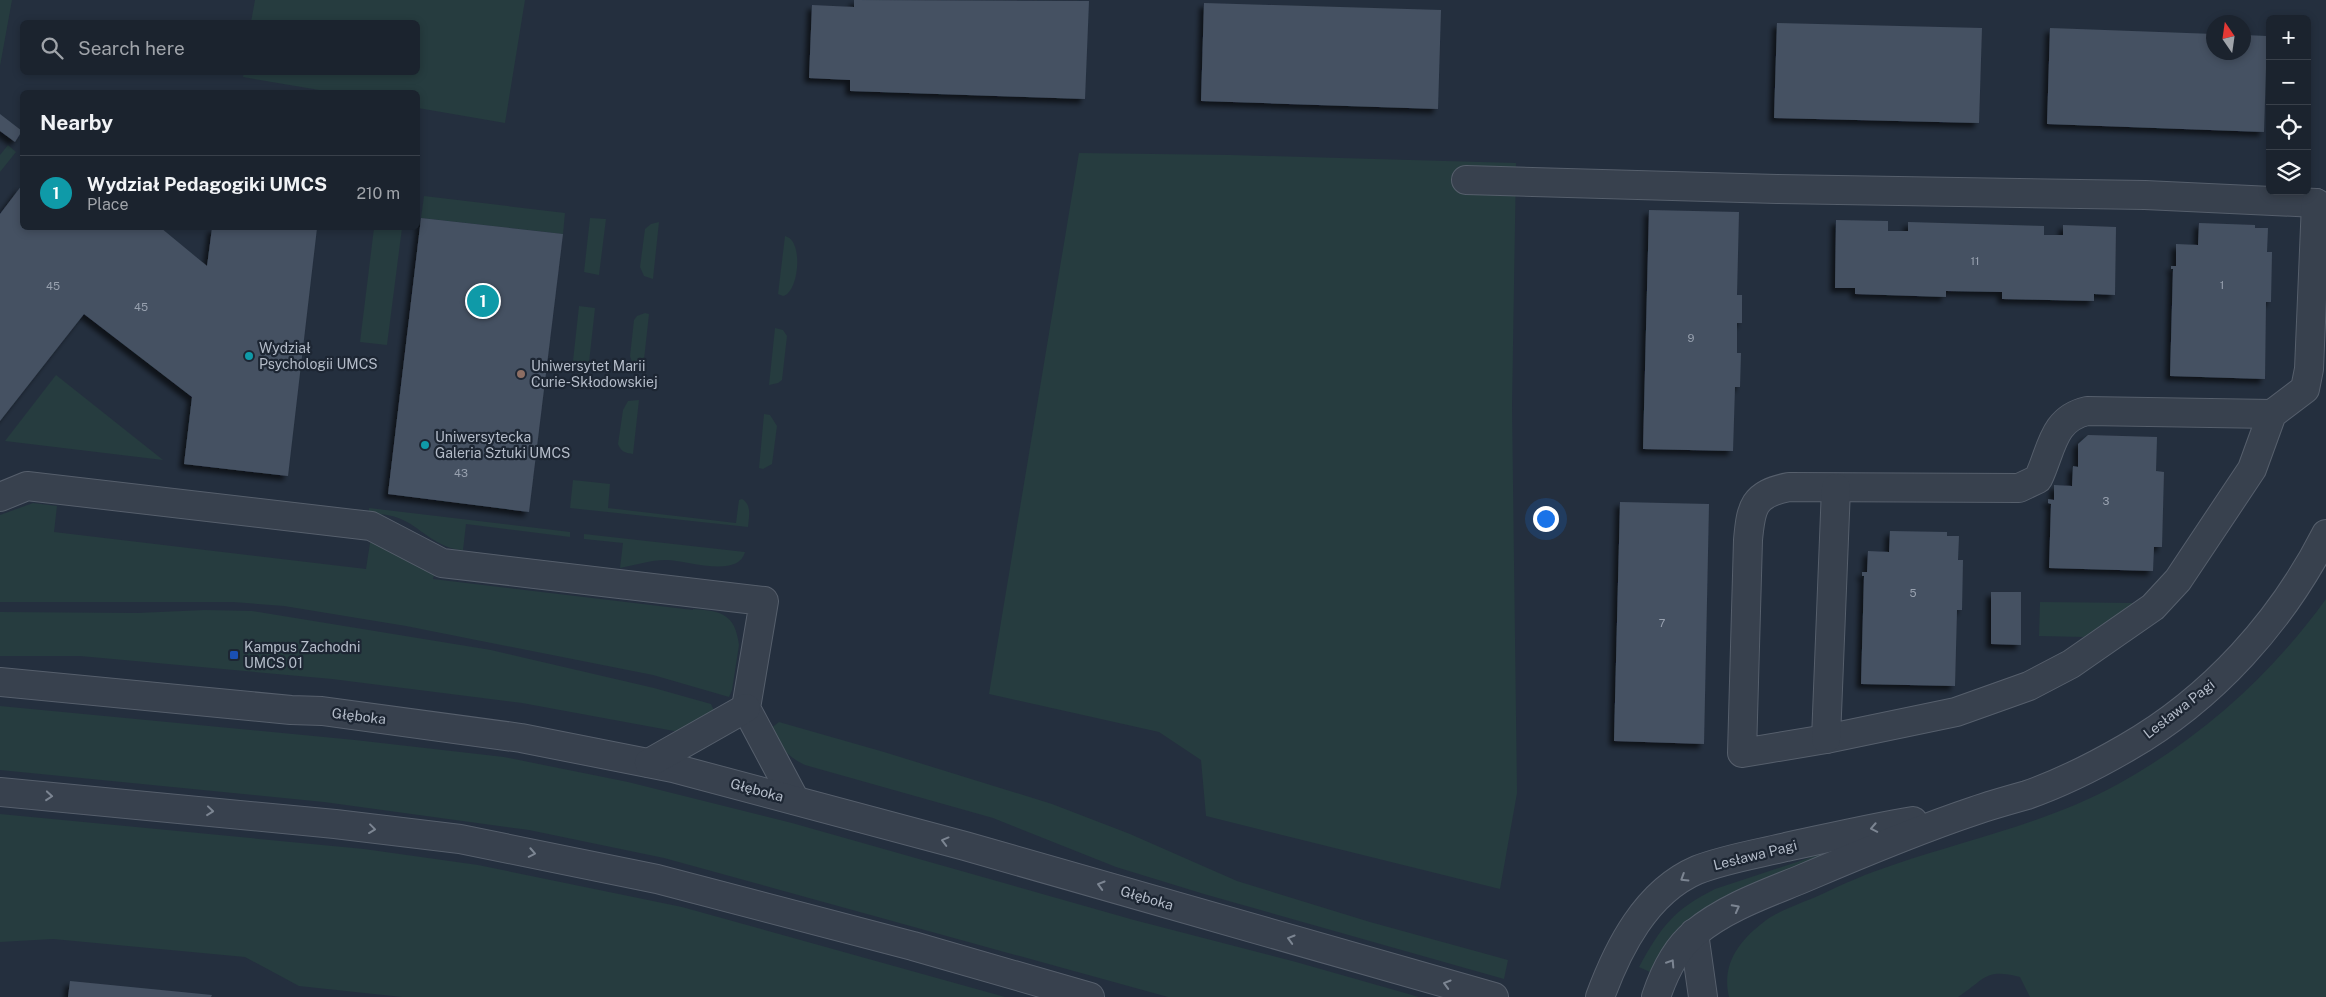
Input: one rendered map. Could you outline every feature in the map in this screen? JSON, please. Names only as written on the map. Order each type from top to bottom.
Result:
[{"type":"street","points":[[1466,180],[1777,189],[2145,194],[2321,206],[2308,376],[2305,389],[2272,414],[2252,469],[2207,540],[2178,580],[2153,607],[2126,627],[2048,676],[2006,695],[1956,712],[1826,739],[1742,753],[1748,540],[1750,512],[1758,498],[1772,490],[1788,487],[2019,488],[2038,479],[2060,426],[2069,417],[2087,411],[2272,414]]},
{"type":"street","points":[[0,497],[27,486],[371,526],[442,562],[764,601],[746,708],[795,800]]},
{"type":"street","points":[[1826,739],[1836,488]]},
{"type":"street","name":"Lesława Pagi","points":[[1656,997],[1667,968],[1694,933],[1715,920],[1765,894],[1861,854],[1974,811],[2028,794],[2088,768],[2154,732],[2248,650],[2295,588],[2326,534]]},
{"type":"street","name":"Głęboka","points":[[0,682],[291,710],[322,711],[522,738],[649,763],[795,800],[974,849],[1494,997]]},
{"type":"street","points":[[649,763],[746,708]]},
{"type":"street","points":[[0,792],[335,824],[460,839],[657,879],[913,946],[1090,997]]},
{"type":"street","name":"Lesława Pagi","points":[[1600,997],[1621,948],[1649,908],[1678,882],[1696,871],[1753,855],[1871,828],[1974,811]]},
{"type":"street","points":[[1694,933],[1703,997]]},
{"type":"green space","points":[[0,0],[12,0],[0,66]]},
{"type":"green space","points":[[255,0],[525,0],[505,123],[420,108],[420,90],[319,90],[243,77],[243,75],[420,75],[420,20],[251,20]]},
{"type":"green space","points":[[8,145],[16,152],[0,172],[0,155]]},
{"type":"green space","points":[[1079,153],[1516,163],[1512,406],[1517,793],[1500,889],[1206,816],[1201,760],[1159,732],[989,694]]},
{"type":"green space","points":[[424,196],[565,213],[563,234],[421,218]]},
{"type":"green space","points":[[590,218],[606,219],[599,275],[584,272]]},
{"type":"green space","points":[[659,222],[653,279],[644,276],[640,267],[645,229],[651,224]]},
{"type":"green space","points":[[374,230],[402,230],[387,345],[360,342]]},
{"type":"green space","points":[[785,236],[795,246],[797,266],[793,286],[783,296],[778,294]]},
{"type":"green space","points":[[579,306],[595,308],[589,363],[573,361]]},
{"type":"green space","points":[[645,313],[649,314],[643,369],[633,365],[630,356],[634,320],[637,316]]},
{"type":"green space","points":[[775,328],[783,330],[787,336],[782,380],[769,385]]},
{"type":"green space","points":[[56,375],[163,460],[5,441]]},
{"type":"green space","points":[[639,400],[633,454],[624,452],[618,444],[623,410],[628,401]]},
{"type":"green space","points":[[764,414],[770,415],[777,426],[772,464],[763,469],[759,468]]},
{"type":"green space","points":[[573,480],[610,484],[608,508],[736,523],[739,500],[742,499],[749,508],[748,527],[570,508]]},
{"type":"green space","points":[[33,503],[57,506],[54,532],[366,569],[370,543],[377,543],[434,575],[433,579],[712,611],[725,616],[734,627],[737,635],[739,645],[732,690],[729,697],[653,675],[406,626],[284,606],[233,602],[0,602],[0,515]]},
{"type":"green space","points":[[369,508],[570,532],[570,537],[466,524],[463,550],[455,549],[440,544],[414,526],[398,518],[369,513]]},
{"type":"green space","points":[[584,534],[745,552],[740,560],[733,565],[710,566],[666,560],[620,568],[623,543],[584,539]]},
{"type":"green space","points":[[2326,599],[2326,997],[2030,997],[2020,977],[1999,974],[1980,980],[1958,997],[1729,997],[1728,973],[1735,953],[1748,936],[1770,917],[1874,872],[2037,820],[2093,797],[2120,783],[2179,746],[2233,702],[2282,653]]},
{"type":"green space","points":[[2040,602],[2135,603],[2084,637],[2039,636]]},
{"type":"green space","points":[[205,610],[252,611],[491,650],[654,688],[711,704],[716,715],[684,731],[674,731],[522,703],[332,679],[80,656],[0,656],[0,612],[137,613]]},
{"type":"green space","points":[[0,706],[355,740],[504,757],[628,782],[792,823],[1134,920],[1296,962],[1419,997],[1168,997],[664,858],[529,830],[324,802],[0,770]]},
{"type":"green space","points":[[779,722],[1052,804],[1130,834],[1237,881],[1370,922],[1508,960],[1504,979],[1204,894],[1116,867],[993,818],[805,765],[788,754],[773,735],[770,729]]},
{"type":"green space","points":[[0,814],[364,849],[478,865],[682,907],[1005,997],[402,997],[299,986],[245,957],[53,939],[0,942]]},
{"type":"green space","points":[[1827,853],[1825,857],[1704,908],[1672,935],[1650,972],[1639,967],[1662,930],[1678,912],[1689,904],[1715,889]]},
{"type":"building","points":[[854,0],[1089,1],[1085,99],[850,91],[850,80],[809,78],[812,5],[854,7]]},
{"type":"building","points":[[1204,3],[1441,10],[1438,109],[1201,101]]},
{"type":"building","points":[[1777,23],[1982,28],[1979,123],[1774,118]]},
{"type":"building","points":[[2050,28],[2206,34],[2206,60],[2251,60],[2251,35],[2266,36],[2264,132],[2047,124]]},
{"type":"building","points":[[0,114],[20,129],[20,134],[15,142],[0,131]]},
{"type":"building","points":[[20,188],[20,230],[163,230],[207,266],[212,230],[317,230],[288,476],[184,464],[192,397],[84,314],[0,421],[0,214]]},
{"type":"building","points":[[1649,210],[1739,212],[1737,295],[1742,295],[1742,323],[1737,323],[1737,353],[1741,353],[1740,387],[1735,387],[1733,451],[1643,449]]},
{"type":"building","points":[[421,218],[563,234],[529,512],[388,494]]},
{"type":"building","points":[[1836,220],[1888,221],[1888,231],[1908,231],[1908,222],[2044,226],[2044,235],[2063,235],[2063,225],[2116,227],[2115,295],[2094,294],[2094,301],[2002,299],[2002,292],[1946,291],[1946,297],[1855,294],[1855,288],[1835,288]]},
{"type":"building","points":[[2199,223],[2255,225],[2255,228],[2268,228],[2267,252],[2272,252],[2271,302],[2266,302],[2265,379],[2170,376],[2173,269],[2171,269],[2171,266],[2176,266],[2176,244],[2198,245]]},
{"type":"building","points":[[2088,435],[2157,437],[2156,471],[2164,472],[2162,547],[2154,547],[2153,571],[2049,568],[2051,504],[2048,503],[2048,499],[2054,500],[2054,485],[2072,486],[2073,466],[2078,467],[2078,444]]},
{"type":"building","points":[[1620,502],[1709,504],[1704,744],[1614,741]]},
{"type":"building","points":[[1890,531],[1947,532],[1947,536],[1959,536],[1958,560],[1963,560],[1962,610],[1957,610],[1955,686],[1861,684],[1864,576],[1862,576],[1862,572],[1867,572],[1868,551],[1889,552]]},
{"type":"building","points":[[1991,592],[2021,592],[2021,645],[1991,644]]},
{"type":"building","points":[[70,981],[212,995],[211,997],[68,997]]},
{"type":"place","name":"Wydział Pedagogiki UMCS","points":[[483,301]]},
{"type":"place","name":"Wydział Psychologii UMCS","points":[[249,356]]},
{"type":"place","name":"Uniwersytet Marii Curie-Skłodowskiej","points":[[521,374]]},
{"type":"place","name":"Uniwersytecka Galeria Sztuki UMCS","points":[[425,445]]},
{"type":"place","name":"Kampus Zachodni UMCS 01","points":[[234,655]]}]
